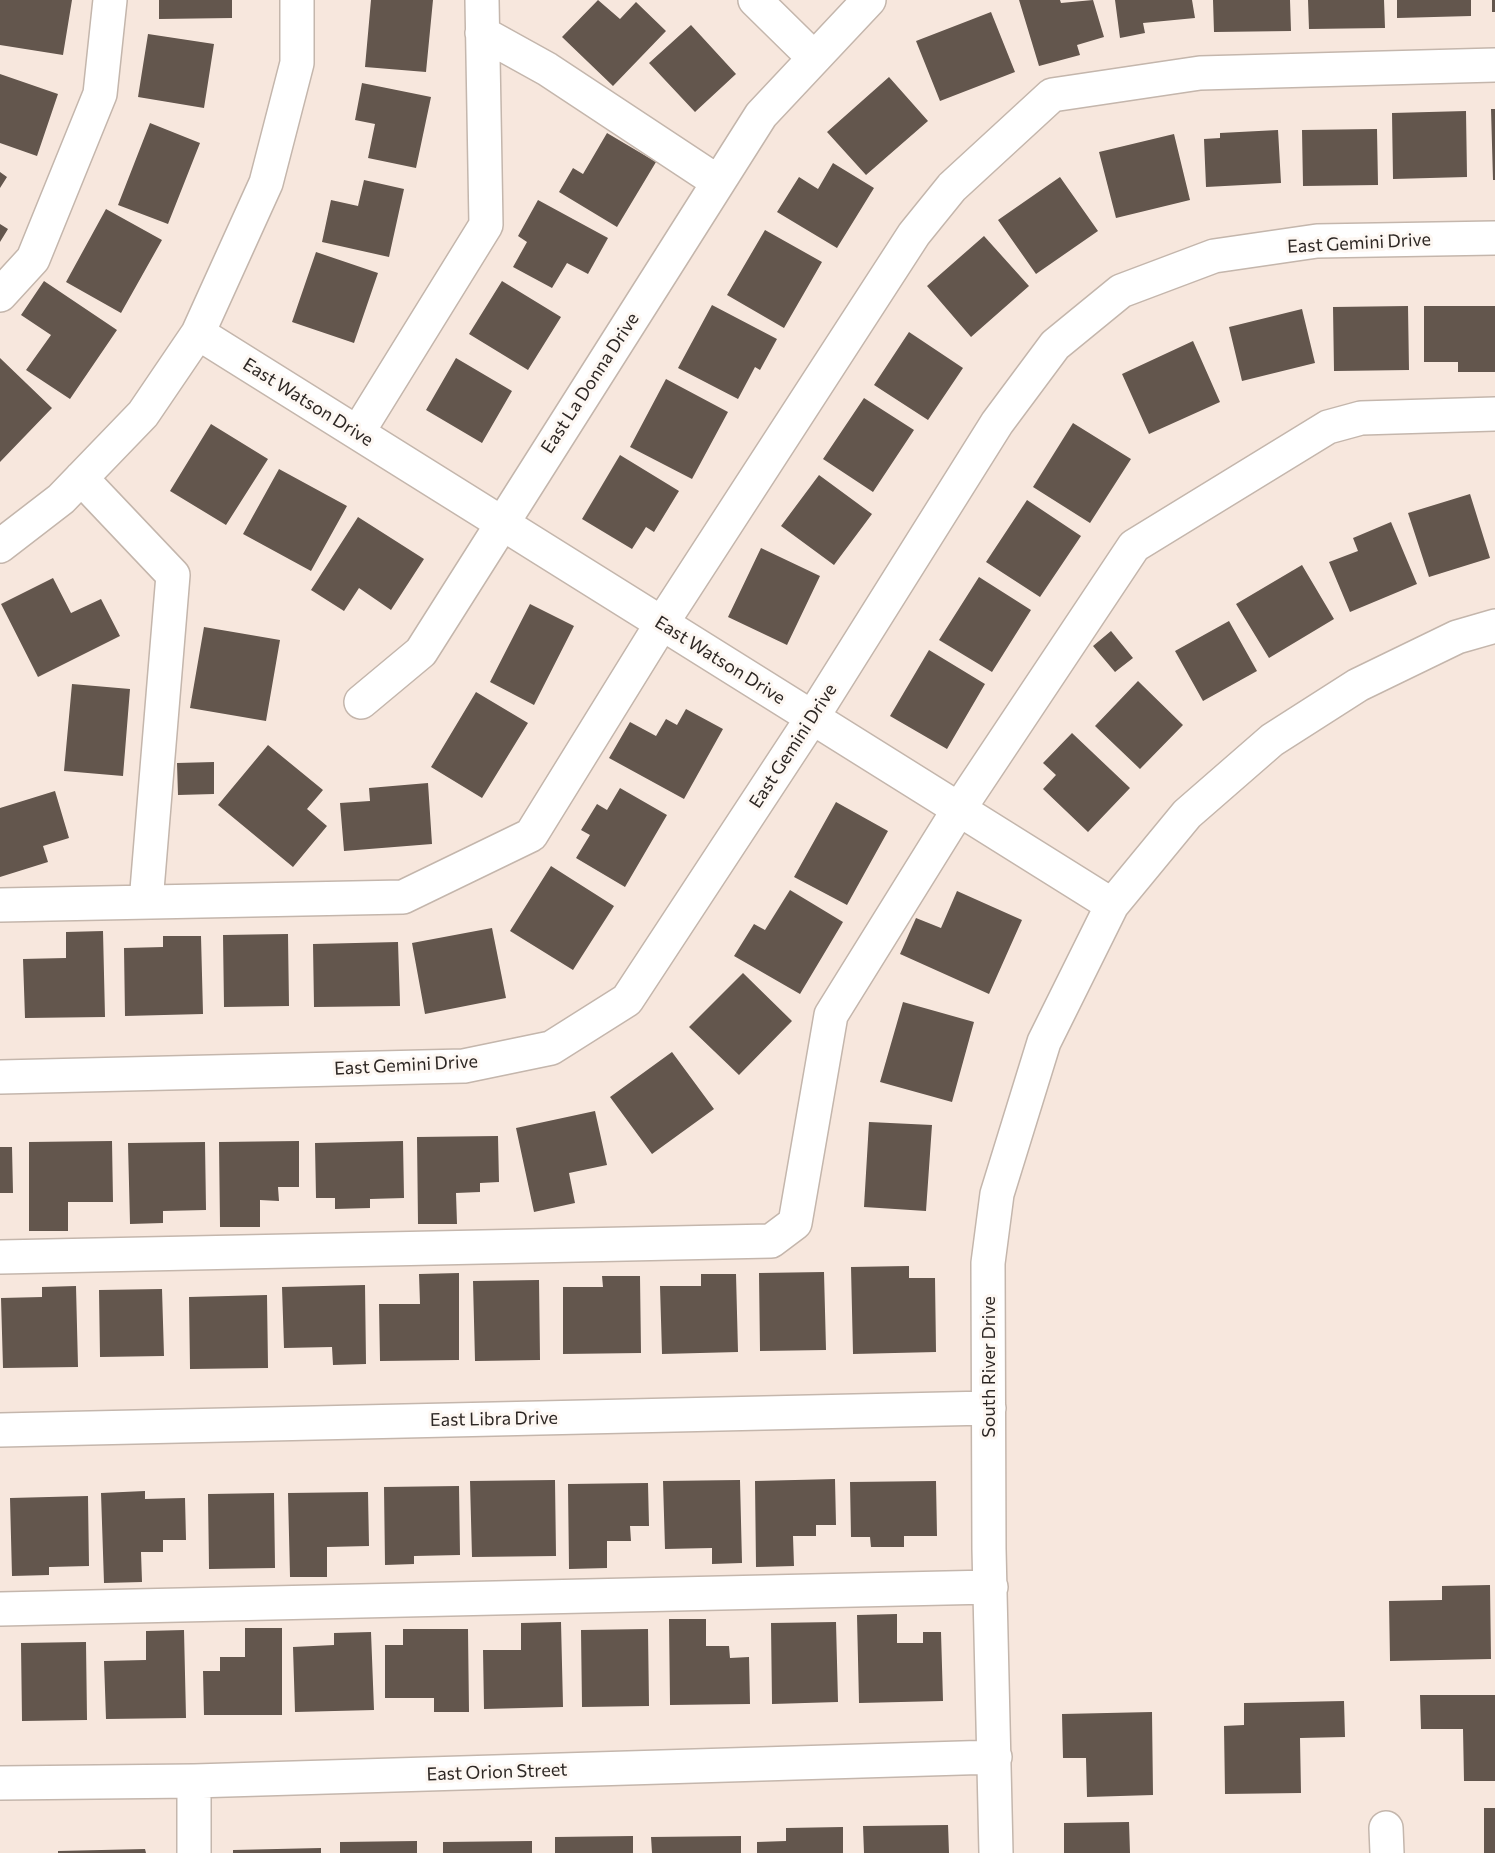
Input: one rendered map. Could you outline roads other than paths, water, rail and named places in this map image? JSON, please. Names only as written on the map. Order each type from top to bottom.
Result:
[{"type":"street","points":[[0,295],[33,259],[100,94],[110,0]]},
{"type":"street","points":[[0,546],[61,499],[143,414],[198,333],[266,183],[297,63],[297,0]]},
{"type":"street","points":[[358,432],[486,225],[482,0]]},
{"type":"street","points":[[755,0],[813,57]]},
{"type":"street","name":"East La Donna Drive","points":[[361,702],[421,652],[501,521],[761,115],[813,57],[869,0]]},
{"type":"street","points":[[482,33],[547,69],[718,182]]},
{"type":"street","points":[[0,905],[403,897],[531,836],[663,623],[914,234],[952,187],[1052,95],[1200,73],[1495,65]]},
{"type":"street","name":"East Gemini Drive","points":[[0,1077],[464,1066],[551,1048],[627,1000],[812,718],[997,423],[1055,345],[1121,291],[1214,256],[1317,241],[1495,238]]},
{"type":"street","name":"East Watson Drive","points":[[198,333],[1112,905]]},
{"type":"street","points":[[0,1257],[771,1242],[795,1223],[831,1016],[959,809],[1134,546],[1328,427],[1361,418],[1495,414]]},
{"type":"street","points":[[81,478],[173,576],[146,902]]},
{"type":"street","points":[[1112,905],[1187,814],[1272,740],[1358,685],[1457,637],[1495,626]]},
{"type":"street","name":"South River Drive","points":[[996,1853],[988,1408],[988,1263],[997,1194],[1044,1042],[1112,905]]},
{"type":"street","name":"East Libra Drive","points":[[0,1430],[988,1408]]},
{"type":"street","points":[[0,1609],[991,1587]]},
{"type":"street","name":"East Orion Street","points":[[0,1784],[194,1781],[995,1757]]},
{"type":"street","points":[[194,1781],[194,1853]]}]
